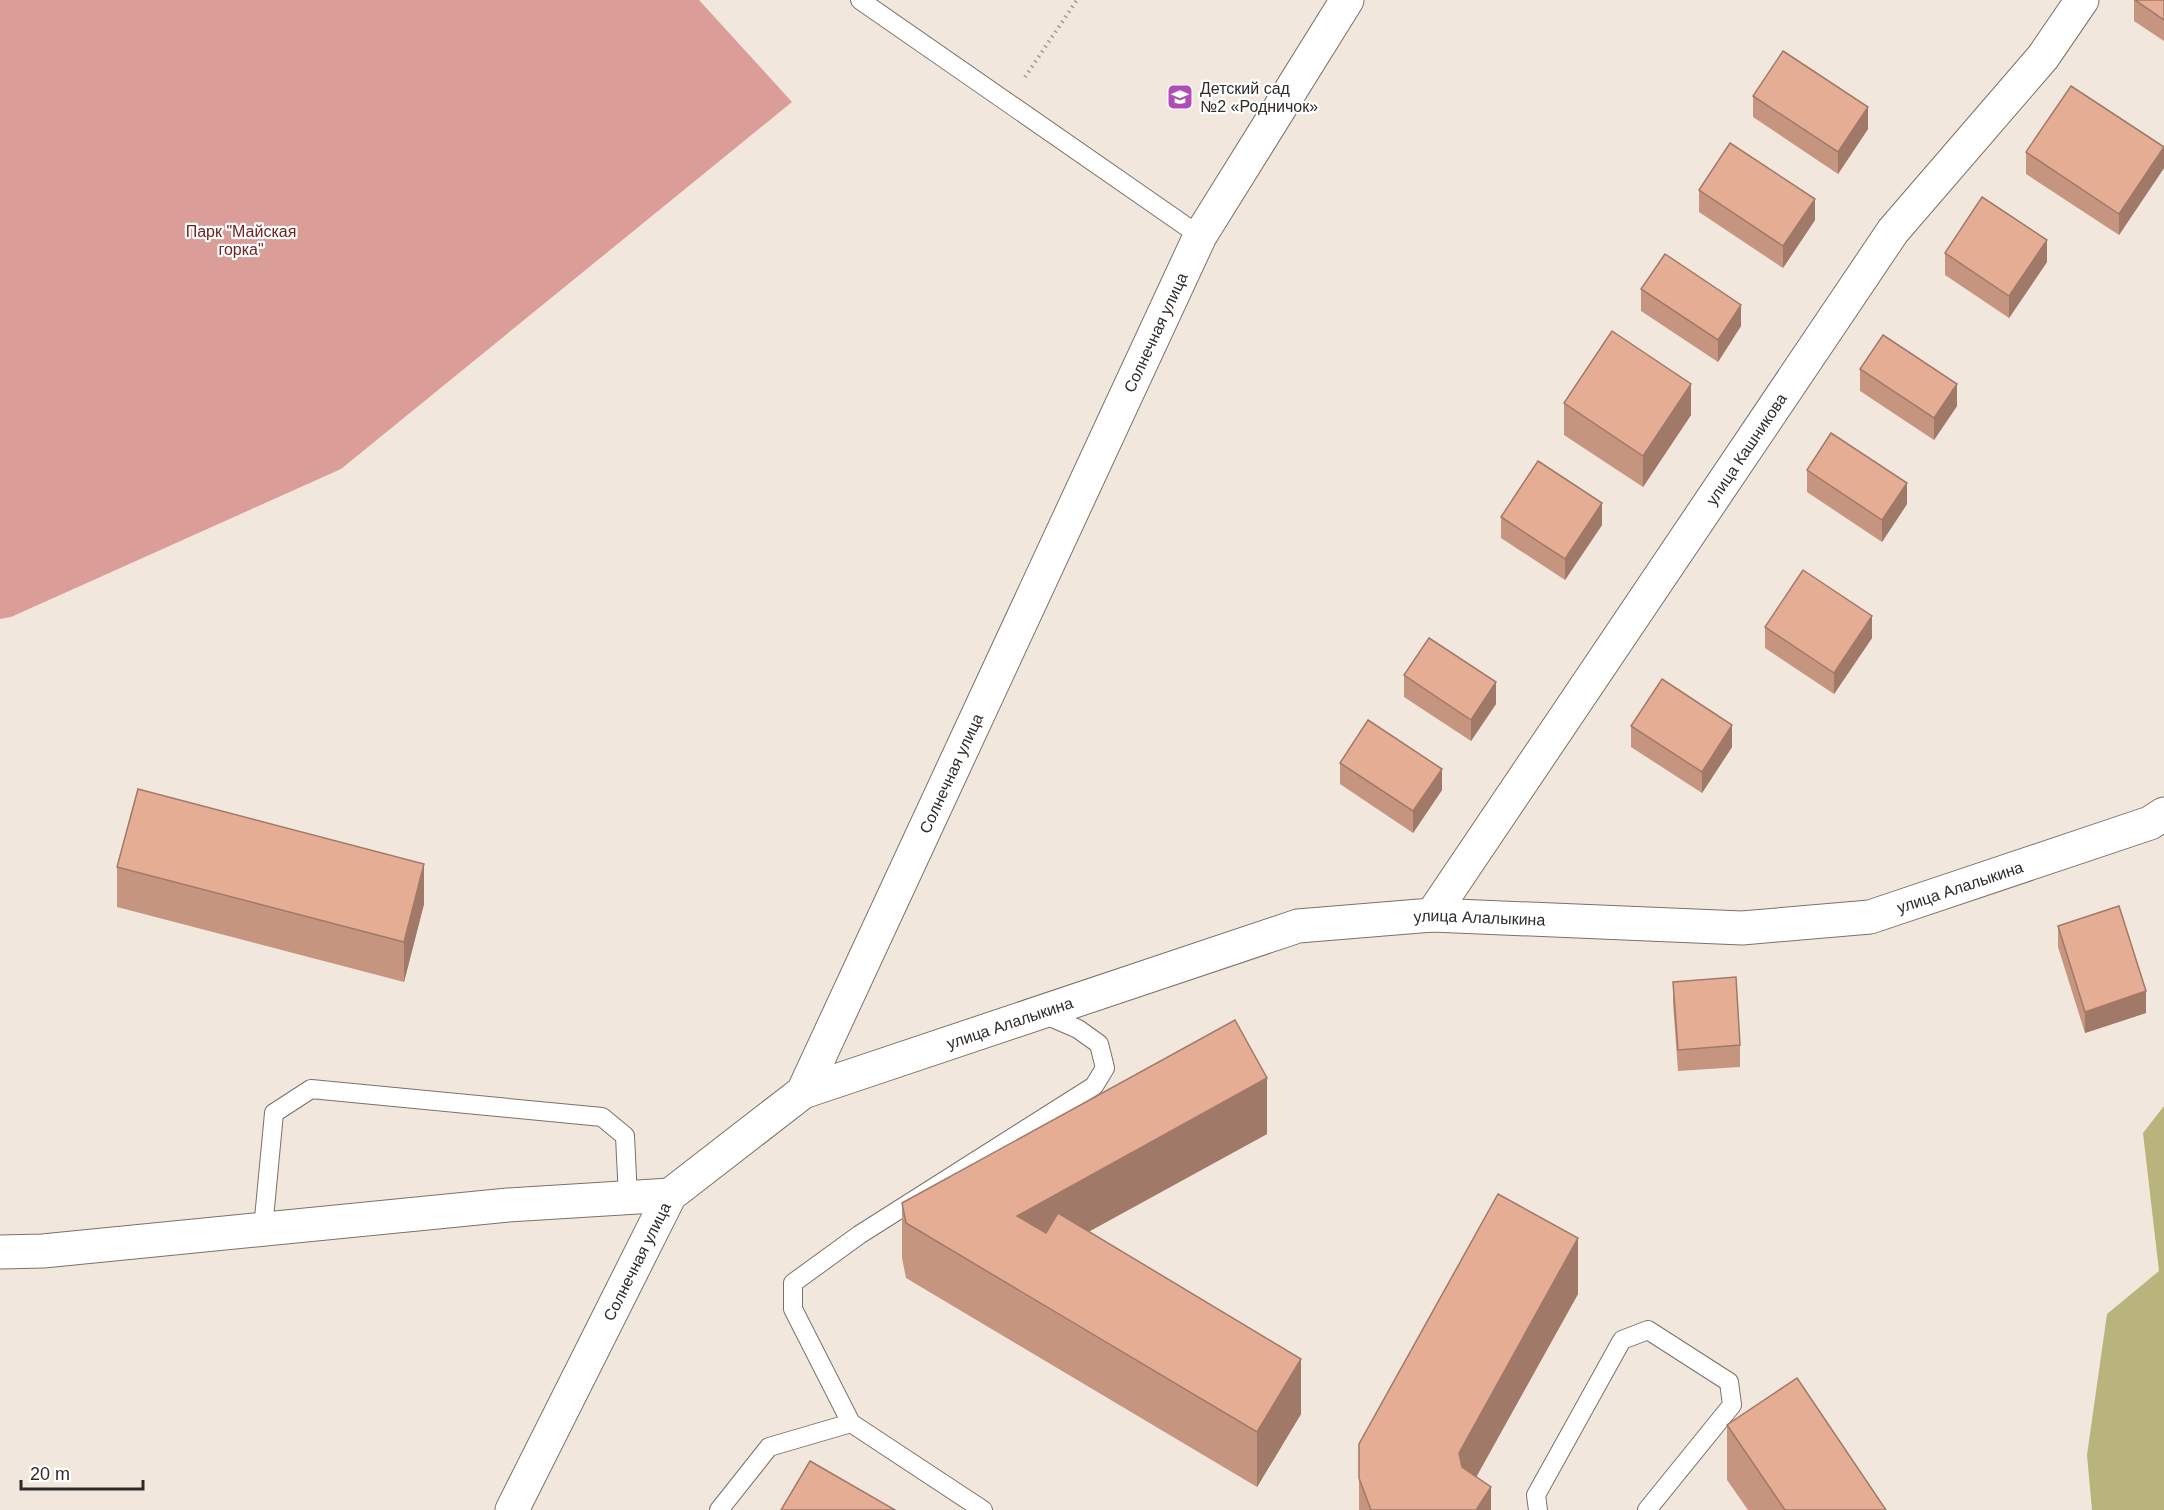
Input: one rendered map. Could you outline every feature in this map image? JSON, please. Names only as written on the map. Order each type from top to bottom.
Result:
[{"type":"street","name":"Солнечная улица","points":[[512,1510],[670,1195],[803,1092],[1200,236],[1347,0]]},
{"type":"street","name":"улица Кашникова","points":[[1432,915],[1893,231],[2043,57],[2082,0]]},
{"type":"street","name":"улица Алалыкина","points":[[803,1092],[1298,926],[1432,915],[1742,928],[1870,917],[2150,823],[2164,814]]},
{"type":"street","points":[[0,1252],[43,1251],[508,1205],[670,1195]]},
{"type":"lane","points":[[860,0],[1200,236]]},
{"type":"lane","points":[[982,1510],[851,1423],[793,1309],[793,1283],[859,1235],[1094,1086],[1105,1068],[1099,1044],[1078,1029],[1040,1013]]},
{"type":"lane","points":[[263,1229],[274,1113],[311,1089],[602,1117],[625,1136],[628,1198]]},
{"type":"lane","points":[[1538,1510],[1536,1496],[1622,1340],[1647,1330],[1730,1382],[1732,1405],[1647,1510]]},
{"type":"lane","points":[[719,1510],[768,1447],[851,1423]]},
{"type":"path","points":[[1008,103],[1077,0]]},
{"type":"green space","name":"Парк \"Майская горка\"","points":[[0,0],[699,0],[792,102],[341,469],[11,617],[0,619]]},
{"type":"shaded area","points":[[2164,1106],[2164,1510],[2092,1510],[2087,1455],[2107,1314],[2159,1271],[2143,1133]]},
{"type":"building","points":[[2135,0],[2164,0],[2164,20]]},
{"type":"building","points":[[1783,51],[1868,107],[1838,152],[1753,96]]},
{"type":"building","points":[[2071,86],[2164,147],[2119,214],[2026,152]]},
{"type":"building","points":[[1730,143],[1815,199],[1783,246],[1699,190]]},
{"type":"building","points":[[1982,197],[2047,240],[2009,296],[1945,253]]},
{"type":"building","points":[[1665,254],[1741,305],[1718,340],[1641,289]]},
{"type":"building","points":[[1612,331],[1691,384],[1643,456],[1564,403]]},
{"type":"building","points":[[1883,335],[1957,384],[1934,418],[1860,369]]},
{"type":"building","points":[[1831,433],[1907,483],[1882,520],[1807,470]]},
{"type":"building","points":[[1538,461],[1602,503],[1565,559],[1501,517]]},
{"type":"building","points":[[1803,570],[1872,616],[1834,673],[1765,627]]},
{"type":"building","points":[[1429,638],[1496,682],[1471,720],[1404,675]]},
{"type":"building","points":[[1662,679],[1732,725],[1702,772],[1631,726]]},
{"type":"building","points":[[1368,720],[1442,769],[1413,811],[1340,763]]},
{"type":"building","points":[[138,789],[424,864],[404,942],[117,867]]},
{"type":"building","points":[[2119,906],[2146,991],[2085,1012],[2058,926]]},
{"type":"building","points":[[1736,977],[1740,1045],[1678,1050],[1673,982]]},
{"type":"building","points":[[1235,1020],[1267,1078],[1017,1216],[1046,1233],[1058,1213],[1301,1359],[1257,1432],[906,1223],[902,1203]]},
{"type":"building","points":[[1498,1194],[1578,1238],[1459,1453],[1462,1467],[1491,1487],[1476,1510],[1371,1510],[1359,1478],[1359,1444]]},
{"type":"building","points":[[1797,1378],[1886,1510],[1785,1510],[1727,1425]]},
{"type":"building","points":[[810,1461],[895,1510],[781,1510]]},
{"type":"place","name":"Детский сад №2 «Родничок»","points":[[1180,97]]}]
